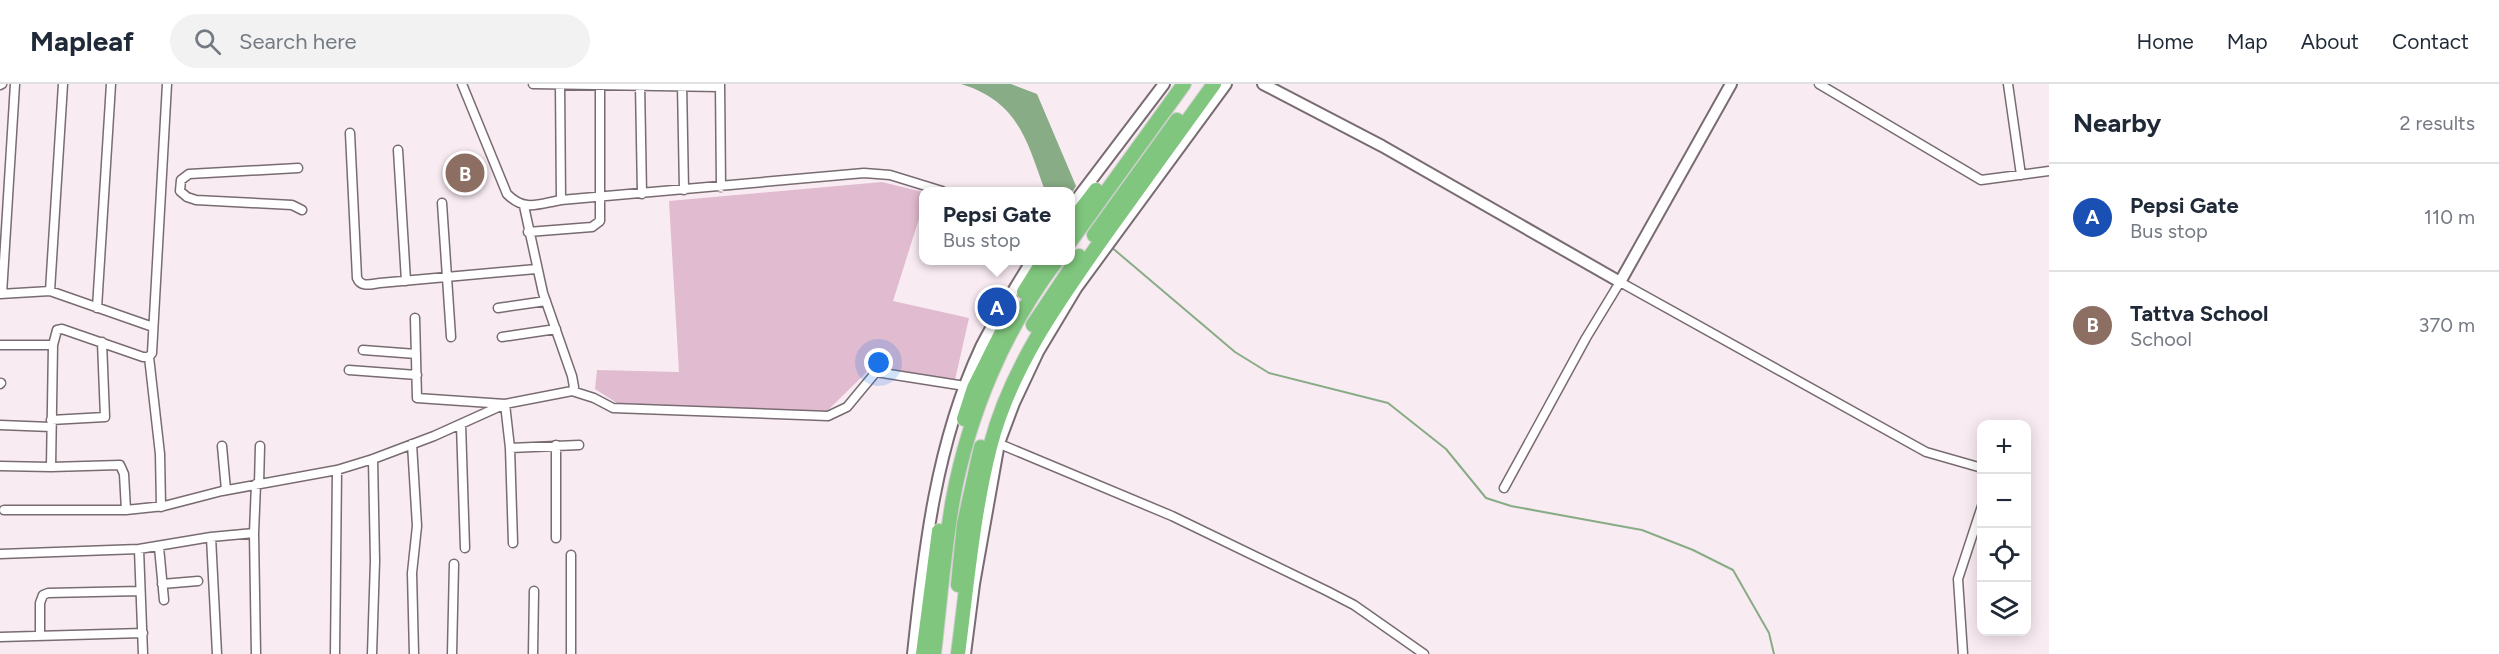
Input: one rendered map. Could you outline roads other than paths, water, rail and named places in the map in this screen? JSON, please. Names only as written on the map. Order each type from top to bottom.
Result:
[{"type":"highway","points":[[1077,213],[1173,84]]},
{"type":"highway","points":[[1077,213],[1184,84]]},
{"type":"highway","points":[[1075,263],[1203,84]]},
{"type":"highway","points":[[958,654],[976,514],[1014,382],[1036,335],[1106,242],[1214,84]]},
{"type":"highway","points":[[923,654],[944,499],[955,450],[974,388],[995,343],[1042,265]]},
{"type":"highway","points":[[934,654],[950,513],[958,473],[972,425],[989,379],[1012,332],[1054,265]]},
{"type":"highway","points":[[949,654],[969,500],[980,453],[1004,384],[1025,339],[1073,265]]},
{"type":"street","points":[[15,84],[1,294],[50,291],[153,327]]},
{"type":"street","points":[[50,291],[63,84]]},
{"type":"street","points":[[96,308],[111,84]]},
{"type":"street","points":[[161,507],[160,454],[149,357],[152,351],[167,84]]},
{"type":"street","points":[[462,84],[507,194],[516,203],[524,206],[561,200],[864,173],[890,175],[927,187]]},
{"type":"street","points":[[533,84],[720,86],[721,187]]},
{"type":"street","points":[[560,84],[561,200]]},
{"type":"street","points":[[1077,213],[1164,84]]},
{"type":"street","points":[[1106,242],[1226,84]]},
{"type":"street","points":[[1263,84],[1382,147],[1926,452],[1977,467]]},
{"type":"street","points":[[1504,488],[1586,338],[1731,84]]},
{"type":"street","points":[[1818,84],[1981,180],[2049,171]]},
{"type":"street","points":[[2008,84],[2021,175]]},
{"type":"street","points":[[528,232],[598,225],[600,221],[600,85]]},
{"type":"street","points":[[640,85],[642,194]]},
{"type":"street","points":[[682,85],[684,190]]},
{"type":"street","points":[[350,133],[357,278],[362,285],[536,268]]},
{"type":"street","points":[[398,150],[406,281]]},
{"type":"street","points":[[298,168],[189,174],[181,180],[180,191],[196,200],[292,205],[302,210]]},
{"type":"street","points":[[442,203],[451,337]]},
{"type":"street","points":[[524,206],[536,268],[572,376],[574,387],[572,391]]},
{"type":"street","points":[[913,654],[924,554],[950,429],[965,386],[990,331],[1030,265]]},
{"type":"street","points":[[498,308],[546,301]]},
{"type":"street","points":[[415,318],[417,398],[505,404]]},
{"type":"street","points":[[51,467],[53,345],[56,333],[60,329],[143,357],[149,357]]},
{"type":"street","points":[[502,337],[556,329]]},
{"type":"street","points":[[0,425],[51,423],[105,417],[102,342]]},
{"type":"street","points":[[0,345],[53,345]]},
{"type":"street","points":[[363,350],[416,354]]},
{"type":"street","points":[[349,370],[417,375]]},
{"type":"street","points":[[4,510],[126,510],[161,507],[226,490],[337,470],[412,444],[505,404],[572,391],[594,398],[613,408],[828,416],[847,407],[876,372],[965,386]]},
{"type":"street","points":[[505,404],[510,448],[513,543]]},
{"type":"street","points":[[461,424],[465,548]]},
{"type":"street","points":[[965,654],[996,442],[1172,516],[1327,591],[1354,605],[1424,654]]},
{"type":"street","points":[[412,444],[417,526],[412,573],[414,654]]},
{"type":"street","points":[[556,445],[556,538]]},
{"type":"street","points":[[510,448],[579,445]]},
{"type":"street","points":[[222,446],[226,490]]},
{"type":"street","points":[[255,654],[254,533],[260,446]]},
{"type":"street","points":[[372,654],[375,561],[373,459]]},
{"type":"street","points":[[0,466],[120,465],[126,510]]},
{"type":"street","points":[[335,654],[337,470]]},
{"type":"street","points":[[1963,654],[1958,579],[1977,521]]},
{"type":"street","points":[[0,554],[139,549],[211,537],[254,533]]},
{"type":"street","points":[[211,537],[217,654]]},
{"type":"street","points":[[159,547],[164,600]]},
{"type":"street","points":[[139,549],[143,654]]},
{"type":"street","points":[[571,555],[572,654]]},
{"type":"street","points":[[452,654],[453,564]]},
{"type":"street","points":[[162,584],[198,581]]},
{"type":"street","points":[[40,636],[40,603],[43,595],[140,591]]},
{"type":"street","points":[[533,654],[534,591]]},
{"type":"street","points":[[0,637],[142,633]]},
{"type":"waterway","points":[[1110,246],[1235,352],[1269,373],[1388,403],[1446,449],[1486,498],[1511,506],[1642,530],[1693,550],[1733,570],[1769,633],[1774,654]]},
{"type":"place","name":"Tattva School","points":[[465,173]]},
{"type":"place","name":"Pepsi Gate","points":[[997,307]]}]
